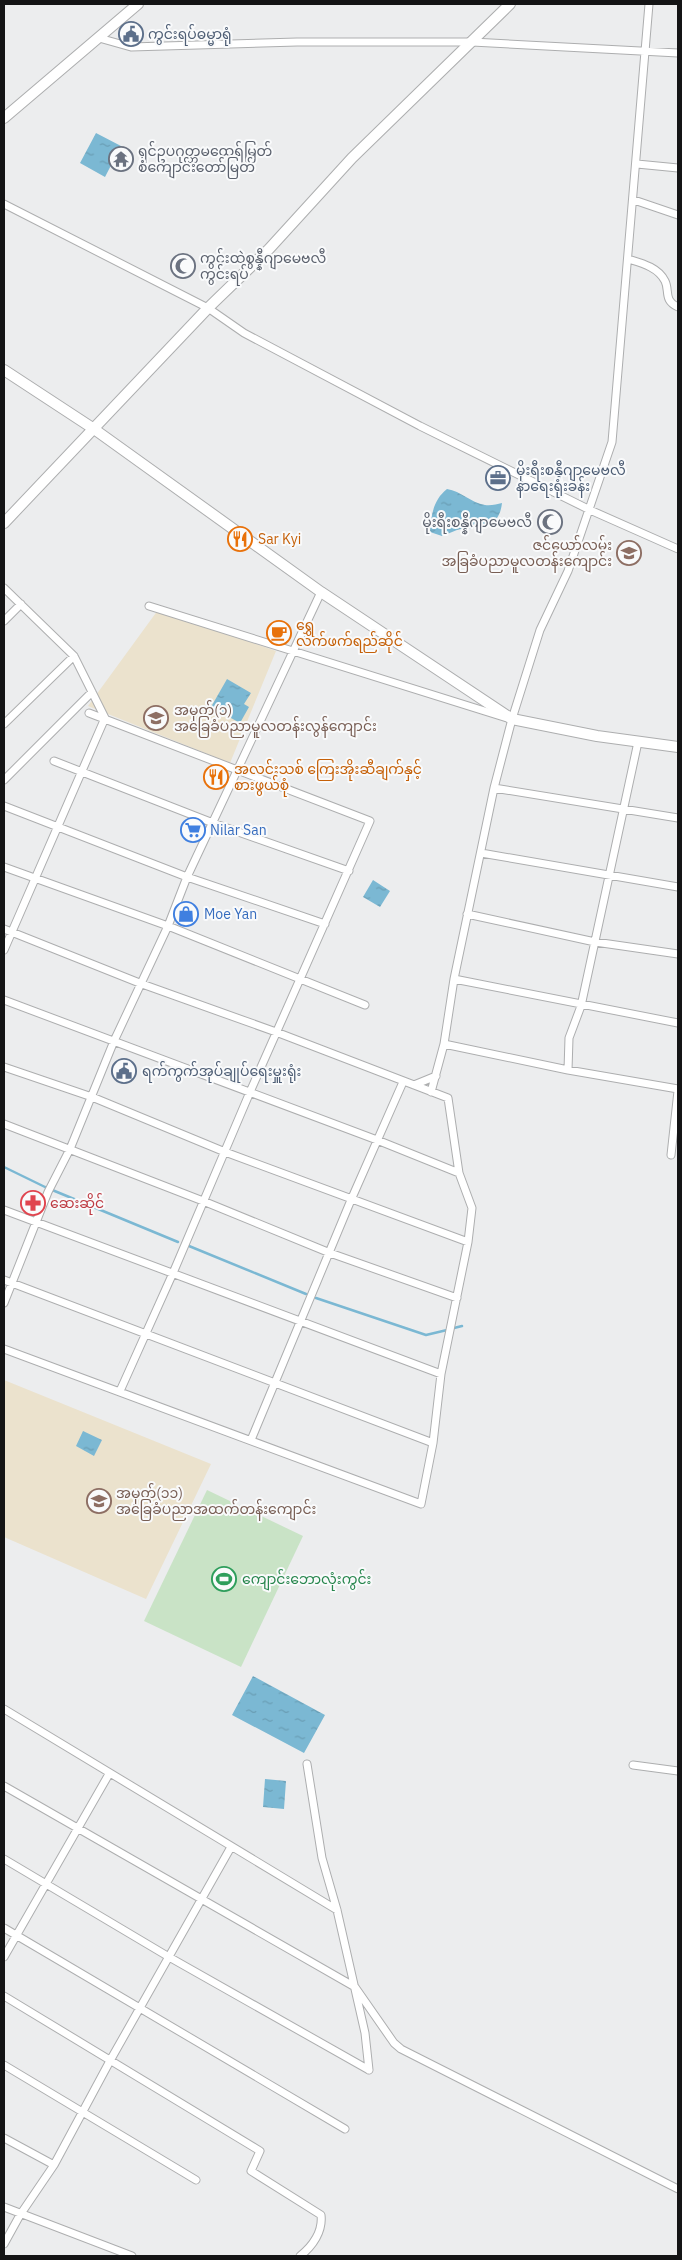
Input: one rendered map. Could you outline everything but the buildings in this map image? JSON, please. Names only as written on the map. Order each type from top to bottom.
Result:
[{"type":"main road","points":[[4,118],[138,4]]},
{"type":"main road","points":[[4,523],[208,308],[269,249],[352,158],[510,4]]},
{"type":"main road","points":[[4,370],[94,429],[321,592],[512,719],[678,748]]},
{"type":"street","points":[[432,1092],[444,1044],[454,980],[494,788],[512,719],[540,630],[568,571],[612,442],[634,200],[649,4]]},
{"type":"street","points":[[99,38],[131,47],[297,42],[472,42],[678,53]]},
{"type":"street","points":[[637,164],[678,168]]},
{"type":"street","points":[[634,200],[678,215]]},
{"type":"street","points":[[4,204],[208,308],[244,332],[427,429],[590,510],[678,549]]},
{"type":"street","points":[[628,259],[648,266],[658,272],[666,282],[668,298],[673,305],[678,307]]},
{"type":"street","points":[[4,588],[74,656],[105,718],[4,950]]},
{"type":"street","points":[[4,1303],[48,1192],[70,1149],[114,1041],[168,926],[187,877],[321,592]]},
{"type":"street","points":[[4,621],[20,604]]},
{"type":"street","points":[[149,606],[490,714],[512,719]]},
{"type":"street","points":[[4,724],[74,656]]},
{"type":"street","points":[[4,780],[92,692]]},
{"type":"street","points":[[89,713],[238,771],[370,819],[349,871],[276,1032],[173,1273],[120,1391]]},
{"type":"street","points":[[568,1070],[569,1038],[580,1006],[595,942],[638,742]]},
{"type":"street","points":[[54,761],[213,823],[349,871]]},
{"type":"street","points":[[494,788],[678,818]]},
{"type":"street","points":[[4,806],[187,877],[325,924]]},
{"type":"street","points":[[481,854],[678,886]]},
{"type":"street","points":[[4,867],[168,926],[365,1005]]},
{"type":"street","points":[[467,914],[595,942],[678,954]]},
{"type":"street","points":[[4,929],[142,984],[276,1032],[448,1098],[459,1173],[472,1208],[468,1242],[450,1328],[433,1444],[421,1504],[4,1349]]},
{"type":"street","points":[[454,980],[580,1006],[678,1023]]},
{"type":"street","points":[[4,1000],[377,1140],[459,1173]]},
{"type":"street","points":[[444,1044],[568,1070],[678,1090],[671,1155]]},
{"type":"street","points":[[4,1067],[92,1097],[225,1152],[468,1242]]},
{"type":"street","points":[[414,1085],[436,1076]]},
{"type":"street","points":[[251,1440],[302,1322],[351,1200],[403,1082]]},
{"type":"street","points":[[4,1124],[203,1201],[330,1253],[457,1298]]},
{"type":"street","points":[[4,1210],[442,1374]]},
{"type":"street","points":[[4,1280],[433,1444]]},
{"type":"street","points":[[4,1709],[337,1910]]},
{"type":"street","points":[[4,1859],[169,1957],[369,2070],[365,2033],[355,1987],[337,1910],[322,1858],[308,1764]]},
{"type":"street","points":[[633,1765],[678,1771]]},
{"type":"street","points":[[4,1957],[109,1774]]},
{"type":"street","points":[[4,1786],[355,1987],[394,2043],[401,2049],[678,2188]]},
{"type":"street","points":[[4,2244],[20,2215],[54,2165],[111,2059],[231,1847]]},
{"type":"street","points":[[4,1928],[345,2129]]},
{"type":"street","points":[[4,1996],[111,2059],[260,2151],[251,2171],[321,2215],[322,2225],[317,2235],[308,2250],[300,2256]]},
{"type":"street","points":[[4,2065],[83,2110],[196,2180]]},
{"type":"street","points":[[4,2138],[54,2165]]},
{"type":"street","points":[[4,2207],[20,2215],[132,2256]]},
{"type":"shaded area","points":[[158,610],[276,651],[230,763],[88,706]]},
{"type":"shaded area","name":"အမှတ်(၁၁) အခြေခံပညာအထက်တန်းကျောင်း","points":[[4,1380],[211,1464],[146,1599],[4,1537]]},
{"type":"green space","name":"ကျောင်းဘောလုံးကွင်း","points":[[207,1490],[303,1536],[241,1667],[144,1621]]},
{"type":"water","points":[[96,133],[121,146],[105,177],[80,163]]},
{"type":"water","points":[[447,489],[480,504],[502,503],[497,518],[482,527],[459,530],[442,536],[430,532],[432,514],[436,503]]},
{"type":"water","points":[[227,679],[251,693],[244,704],[249,707],[240,723],[211,707]]},
{"type":"water","points":[[373,880],[390,891],[380,907],[363,897]]},
{"type":"water","points":[[83,1431],[102,1440],[94,1456],[76,1446]]},
{"type":"water","points":[[253,1676],[325,1715],[304,1753],[232,1715]]},
{"type":"water","points":[[265,1779],[286,1781],[284,1809],[263,1807]]},
{"type":"waterway","points":[[4,1167],[45,1187],[178,1242]]},
{"type":"waterway","points":[[189,1246],[306,1294]]},
{"type":"waterway","points":[[316,1298],[426,1335],[447,1330]]},
{"type":"waterway","points":[[454,1328],[462,1326]]},
{"type":"place","name":"ကွင်းရပ်ဓမ္မာရုံ","points":[[131,34]]},
{"type":"place","name":"ရှင်ဥပဂုတ္တမထေရ်မြတ် စံကျောင်းတော်မြတ်","points":[[121,159]]},
{"type":"place","name":"ကွင်းထဲစွန္နီဂျာမေဗလီ ကွင်းရပ်","points":[[183,266]]},
{"type":"place","name":"မိုးရီးစန္နီဂျာမေဗလီ နာရေးရုံးခန်း","points":[[498,478]]},
{"type":"place","name":"မိုးရီးစန္နီဂျာမေဗလီ","points":[[550,522]]},
{"type":"place","name":"Sar Kyi","points":[[240,539]]},
{"type":"place","name":"ဇင်ယော်လမ်း အခြခံပညာမူလတန်းကျောင်း","points":[[629,553]]},
{"type":"place","name":"ရွှေ လက်ဖက်ရည်ဆိုင်","points":[[279,633]]},
{"type":"place","name":"အမှတ်(၁) အခြေခံပညာမူလတန်းလွန်ကျောင်း","points":[[156,718]]},
{"type":"place","name":"အလင်းသစ် ကြေးအိုးဆီချက်နှင့် စားဖွယ်စုံ","points":[[216,777]]},
{"type":"place","name":"Nilar San","points":[[193,830]]},
{"type":"place","name":"Moe Yan","points":[[186,914]]},
{"type":"place","name":"ရက်ကွက်အုပ်ချုပ်ရေးမှူးရုံး","points":[[124,1071]]},
{"type":"place","name":"ဆေးဆိုင်","points":[[33,1203]]},
{"type":"place","name":"အမှတ်(၁၁) အခြေခံပညာအထက်တန်းကျောင်း","points":[[99,1501]]},
{"type":"place","name":"ကျောင်းဘောလုံးကွင်း","points":[[224,1579]]}]
